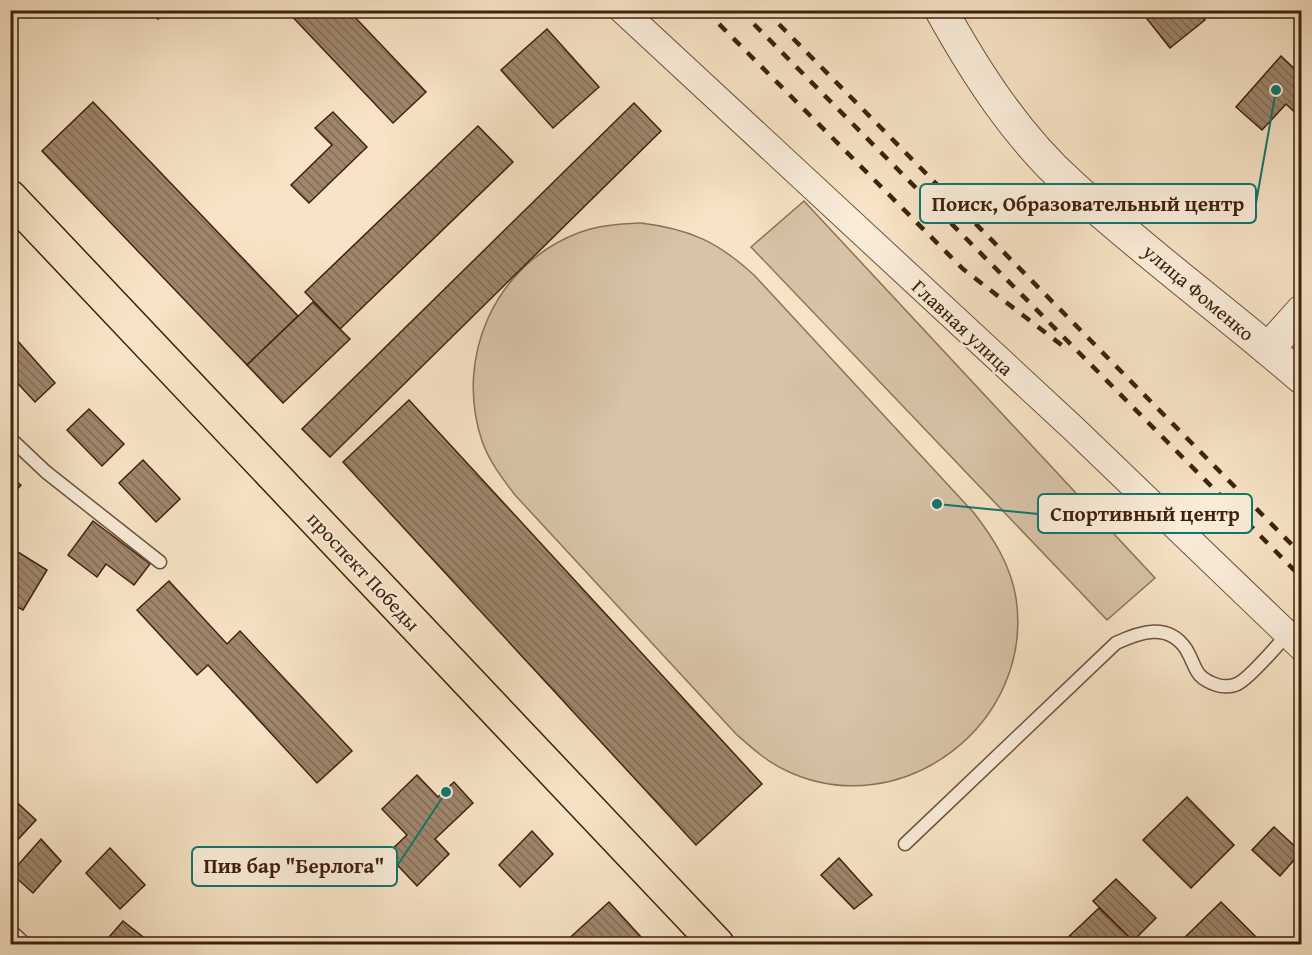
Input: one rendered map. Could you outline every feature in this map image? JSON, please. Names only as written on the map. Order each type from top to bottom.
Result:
[{"type":"main road","name":"проспект Победы","points":[[10,197],[717,945]]},
{"type":"street","name":"Главная улица","points":[[622,10],[1074,429],[1295,641]]},
{"type":"street","name":"улица Фоменко","points":[[941,10],[965,54],[1017,127],[1070,184],[1302,378]]},
{"type":"street","points":[[1268,349],[1302,311]]},
{"type":"lane","points":[[10,438],[46,472],[160,562]]},
{"type":"lane","points":[[905,844],[1116,643],[1141,632],[1160,631],[1177,639],[1186,650],[1191,665],[1203,681],[1223,687],[1239,684],[1295,641]]},
{"type":"lane","points":[[10,930],[25,945]]},
{"type":"shaded area","points":[[804,201],[1155,578],[1107,620],[751,247]]},
{"type":"shaded area","points":[[641,223],[689,233],[728,254],[754,275],[974,513],[1001,553],[1014,586],[1016,598],[1016,644],[1004,685],[982,722],[952,752],[915,773],[874,784],[831,784],[787,771],[760,754],[736,734],[515,495],[488,455],[482,441],[475,409],[474,378],[478,347],[488,318],[504,291],[524,267],[549,248],[578,233],[617,224]]},
{"type":"building","points":[[150,10],[166,10],[158,19]]},
{"type":"building","points":[[286,10],[348,10],[426,92],[393,123]]},
{"type":"building","points":[[1140,10],[1197,10],[1205,20],[1170,48]]},
{"type":"building","points":[[547,29],[599,87],[553,128],[501,70]]},
{"type":"building","points":[[1281,56],[1302,76],[1302,119],[1286,104],[1262,130],[1236,107]]},
{"type":"building","points":[[93,102],[298,316],[247,365],[42,151]]},
{"type":"building","points":[[634,103],[661,131],[330,457],[302,429]]},
{"type":"building","points":[[333,112],[367,147],[309,203],[291,185],[332,145],[315,128]]},
{"type":"building","points":[[478,126],[513,162],[340,329],[305,292]]},
{"type":"building","points":[[313,302],[350,339],[283,403],[247,365]]},
{"type":"building","points":[[16,339],[55,383],[35,402],[10,375],[10,343]]},
{"type":"building","points":[[409,400],[762,784],[696,845],[343,462]]},
{"type":"building","points":[[89,409],[124,444],[102,466],[67,430]]},
{"type":"building","points":[[143,460],[180,499],[156,522],[119,483]]},
{"type":"building","points":[[10,477],[21,485],[10,497]]},
{"type":"building","points":[[93,521],[150,564],[134,585],[106,564],[97,577],[68,555]]},
{"type":"building","points":[[13,549],[47,570],[23,610],[10,603]]},
{"type":"building","points":[[169,581],[227,644],[240,631],[352,751],[317,783],[208,665],[197,675],[137,610]]},
{"type":"building","points":[[417,775],[438,797],[454,782],[473,803],[435,839],[449,854],[417,886],[387,854],[407,835],[382,809]]},
{"type":"building","points":[[10,796],[36,820],[10,848]]},
{"type":"building","points":[[1187,797],[1234,845],[1191,888],[1143,840]]},
{"type":"building","points":[[1274,827],[1301,852],[1280,876],[1252,850]]},
{"type":"building","points":[[532,831],[553,854],[520,887],[499,865]]},
{"type":"building","points":[[41,839],[61,861],[33,893],[11,873]]},
{"type":"building","points":[[110,848],[145,885],[120,909],[86,873]]},
{"type":"building","points":[[839,858],[872,895],[854,909],[821,875]]},
{"type":"building","points":[[1116,879],[1156,918],[1133,941],[1093,901]]},
{"type":"building","points":[[609,902],[641,937],[633,944],[564,943]]},
{"type":"building","points":[[1221,902],[1263,944],[1178,944]]},
{"type":"building","points":[[1099,908],[1133,941],[1130,944],[1061,944]]},
{"type":"building","points":[[123,921],[152,944],[103,944]]},
{"type":"railway","points":[[705,10],[963,269],[1068,350]]},
{"type":"railway","points":[[740,10],[1302,578]]},
{"type":"railway","points":[[765,10],[1302,555]]},
{"type":"place","name":"Поиск, Образовательный центр","points":[[1276,90]]},
{"type":"place","name":"Спортивный центр","points":[[937,504]]},
{"type":"place","name":"Пив бар \"Берлога\"","points":[[446,792]]}]
